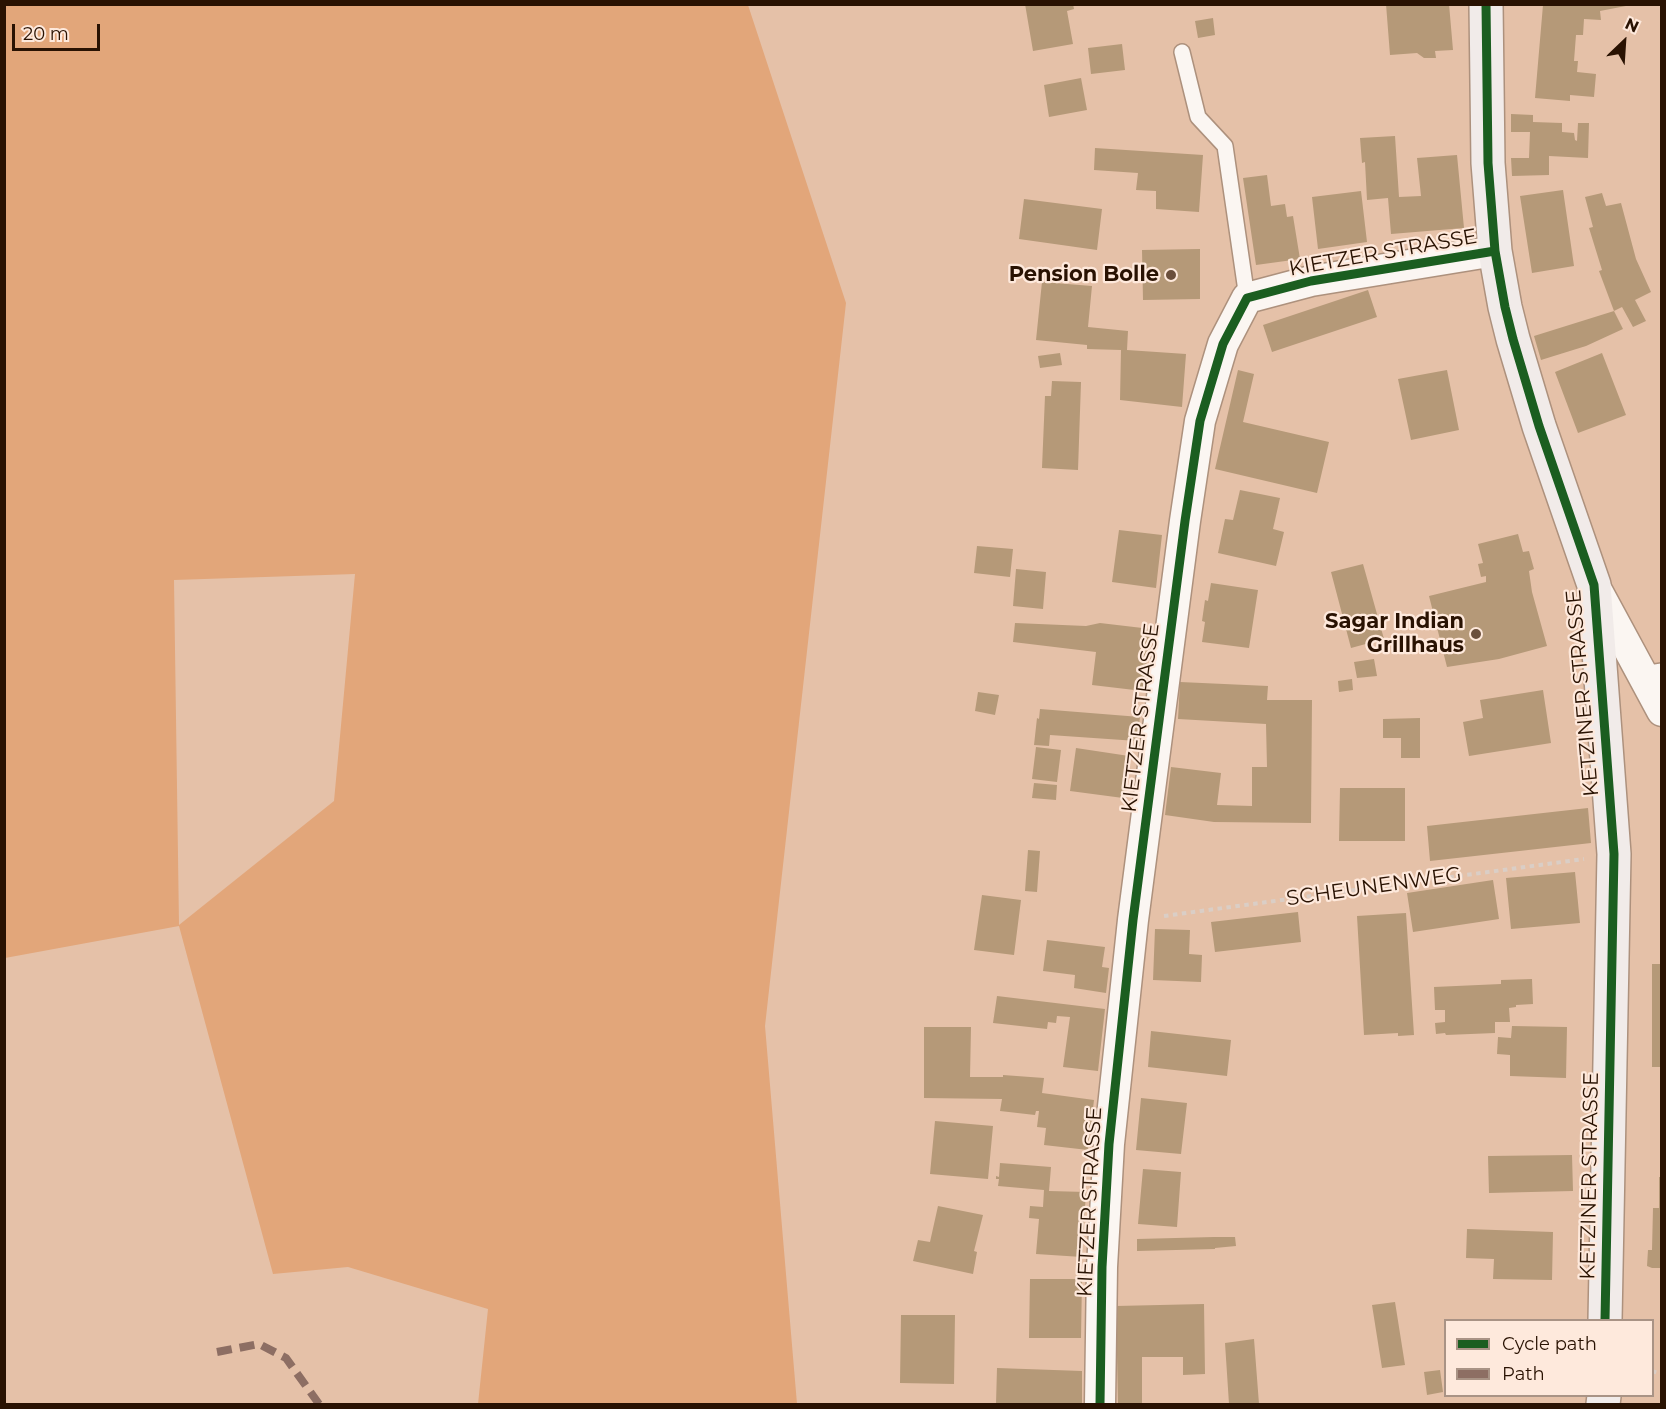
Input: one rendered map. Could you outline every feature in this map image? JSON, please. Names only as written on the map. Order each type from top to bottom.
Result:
[{"type":"street","name":"KETZINER STRASSE","points":[[1486,4],[1488,163],[1496,251],[1505,307],[1539,426],[1594,585],[1614,854],[1605,1319]]},
{"type":"street","name":"KIETZER STRASSE","points":[[1100,1404],[1102,1267],[1109,1144],[1133,920],[1200,422],[1223,344],[1247,298],[1311,281],[1496,251]]},
{"type":"street","points":[[1594,585],[1652,672],[1662,711]]},
{"type":"lane","points":[[1182,52],[1198,117],[1225,146],[1247,298]]},
{"type":"shaded area","points":[[4,5],[748,5],[846,303],[765,1026],[797,1404],[478,1404],[488,1309],[348,1267],[273,1274],[179,926],[5,958]],"holes":[[[355,574],[334,801],[179,925],[174,580]]]},
{"type":"building","points":[[1025,4],[1073,4],[1074,9],[1067,11],[1073,44],[1033,51]]},
{"type":"building","points":[[1386,4],[1449,4],[1453,50],[1435,51],[1436,58],[1424,58],[1417,53],[1390,55]]},
{"type":"building","points":[[1543,5],[1631,5],[1600,11],[1601,20],[1584,19],[1583,35],[1576,35],[1574,61],[1578,61],[1577,72],[1596,74],[1594,97],[1570,95],[1570,101],[1535,98]]},
{"type":"building","points":[[1213,18],[1215,35],[1198,38],[1195,21]]},
{"type":"building","points":[[1122,44],[1125,70],[1091,74],[1088,48]]},
{"type":"building","points":[[1081,78],[1087,110],[1049,117],[1044,85]]},
{"type":"building","points":[[1511,114],[1533,115],[1533,122],[1562,123],[1562,132],[1574,133],[1577,141],[1578,123],[1589,123],[1588,158],[1549,156],[1549,175],[1512,176],[1511,158],[1529,158],[1530,132],[1511,132]]},
{"type":"building","points":[[1395,136],[1399,197],[1421,196],[1417,158],[1457,155],[1464,228],[1391,234],[1388,198],[1367,200],[1365,162],[1362,163],[1360,138]]},
{"type":"building","points":[[1095,148],[1203,155],[1199,212],[1156,209],[1156,191],[1136,190],[1138,173],[1094,170]]},
{"type":"building","points":[[1267,175],[1271,206],[1285,204],[1287,217],[1293,216],[1300,259],[1256,265],[1243,178]]},
{"type":"building","points":[[1563,190],[1574,266],[1532,273],[1520,196]]},
{"type":"building","points":[[1361,191],[1367,242],[1318,249],[1312,197]]},
{"type":"building","points":[[1602,193],[1606,206],[1621,203],[1636,259],[1651,292],[1635,300],[1646,321],[1633,327],[1622,307],[1614,311],[1599,271],[1602,270],[1589,228],[1593,227],[1585,197]]},
{"type":"building","points":[[1024,199],[1102,209],[1097,250],[1019,239]]},
{"type":"building","name":"Pension Bolle","points":[[1200,249],[1200,299],[1143,300],[1142,250]]},
{"type":"building","points":[[1042,282],[1092,286],[1088,327],[1128,331],[1127,350],[1186,354],[1182,407],[1120,400],[1121,350],[1087,349],[1087,345],[1036,340]]},
{"type":"building","points":[[1368,290],[1377,317],[1272,352],[1263,325]]},
{"type":"building","points":[[1614,311],[1623,329],[1586,346],[1541,360],[1534,336]]},
{"type":"building","points":[[1060,353],[1062,365],[1040,368],[1038,356]]},
{"type":"building","points":[[1602,353],[1626,415],[1578,433],[1555,372]]},
{"type":"building","points":[[1238,370],[1254,374],[1243,422],[1329,442],[1317,493],[1215,469]]},
{"type":"building","points":[[1447,370],[1459,430],[1411,440],[1398,379]]},
{"type":"building","points":[[1052,381],[1081,382],[1078,470],[1042,468],[1045,396],[1051,396]]},
{"type":"building","points":[[1240,490],[1280,498],[1273,529],[1284,532],[1276,566],[1218,553],[1225,519],[1233,520]]},
{"type":"building","points":[[1119,530],[1162,535],[1156,588],[1112,582]]},
{"type":"building","points":[[1518,534],[1523,552],[1529,551],[1534,569],[1529,571],[1532,592],[1547,646],[1499,659],[1447,667],[1429,596],[1486,582],[1486,576],[1481,577],[1478,564],[1483,563],[1478,544]]},
{"type":"building","points":[[977,546],[1013,549],[1010,577],[974,573]]},
{"type":"building","points":[[1363,564],[1384,639],[1351,648],[1331,572]]},
{"type":"building","points":[[1016,569],[1046,572],[1043,609],[1013,606]]},
{"type":"building","points":[[1211,583],[1258,590],[1249,648],[1202,642],[1205,600],[1208,601]]},
{"type":"building","points":[[1015,623],[1086,626],[1100,623],[1151,629],[1143,691],[1092,685],[1096,652],[1013,642]]},
{"type":"building","points":[[1374,659],[1377,676],[1357,678],[1354,662]]},
{"type":"building","points":[[1352,679],[1353,690],[1339,692],[1338,681]]},
{"type":"building","points":[[1180,682],[1268,686],[1267,700],[1312,700],[1311,823],[1214,822],[1165,815],[1171,767],[1221,773],[1217,805],[1252,806],[1252,767],[1267,767],[1266,724],[1178,719]]},
{"type":"building","points":[[1543,690],[1551,743],[1469,756],[1463,722],[1483,718],[1480,700]]},
{"type":"building","points":[[978,692],[999,695],[995,715],[975,711]]},
{"type":"building","points":[[1040,709],[1140,717],[1137,741],[1050,735],[1049,746],[1034,745]]},
{"type":"building","points":[[1420,718],[1420,758],[1401,758],[1401,738],[1383,738],[1383,719]]},
{"type":"building","points":[[1036,747],[1061,750],[1057,782],[1032,779]]},
{"type":"building","points":[[1076,748],[1129,756],[1123,798],[1070,791]]},
{"type":"building","points":[[1034,783],[1057,785],[1056,800],[1032,798]]},
{"type":"building","points":[[1340,788],[1405,788],[1405,841],[1339,841]]},
{"type":"building","points":[[1588,808],[1591,843],[1430,861],[1427,826]]},
{"type":"building","points":[[1028,850],[1040,851],[1037,892],[1025,891]]},
{"type":"building","points":[[1575,872],[1580,923],[1511,929],[1506,878]]},
{"type":"building","points":[[1493,880],[1499,919],[1413,932],[1407,893]]},
{"type":"building","points":[[982,895],[1021,900],[1014,955],[974,950]]},
{"type":"building","points":[[1298,912],[1301,942],[1215,952],[1211,922]]},
{"type":"building","points":[[1406,913],[1414,1035],[1398,1036],[1398,1033],[1364,1035],[1357,916]]},
{"type":"building","points":[[1155,929],[1190,930],[1189,954],[1202,955],[1201,982],[1153,980]]},
{"type":"building","points":[[1047,940],[1105,947],[1102,967],[1109,968],[1106,993],[1074,988],[1075,975],[1043,971]]},
{"type":"building","points":[[1652,964],[1662,964],[1662,1067],[1652,1067]]},
{"type":"building","points":[[1532,979],[1533,1004],[1516,1005],[1516,1007],[1509,1008],[1510,1022],[1495,1022],[1495,1033],[1436,1034],[1435,1023],[1445,1022],[1445,1010],[1435,1010],[1434,987],[1501,984],[1501,980]]},
{"type":"building","points":[[997,996],[1105,1009],[1098,1071],[1063,1067],[1070,1017],[1057,1016],[1056,1023],[1048,1022],[1047,1029],[993,1023]]},
{"type":"building","points":[[1512,1026],[1567,1027],[1566,1078],[1510,1076],[1510,1055],[1497,1054],[1498,1037],[1511,1038]]},
{"type":"building","points":[[924,1027],[971,1027],[970,1077],[1003,1077],[1003,1075],[1044,1078],[1042,1093],[1094,1100],[1088,1150],[1044,1145],[1046,1128],[1037,1127],[1039,1111],[1036,1111],[1035,1115],[1000,1111],[1002,1099],[924,1098]]},
{"type":"building","points":[[1151,1031],[1231,1040],[1227,1076],[1148,1067]]},
{"type":"building","points":[[1141,1098],[1187,1103],[1181,1154],[1136,1150]]},
{"type":"building","points":[[935,1121],[993,1126],[988,1179],[930,1174]]},
{"type":"building","points":[[1572,1155],[1573,1191],[1489,1193],[1488,1156]]},
{"type":"building","points":[[1000,1163],[1051,1167],[1049,1191],[1086,1192],[1082,1257],[1036,1254],[1039,1219],[1029,1218],[1030,1206],[1043,1207],[1044,1190],[998,1186],[999,1179],[996,1179],[996,1176],[999,1177]]},
{"type":"building","points":[[1143,1169],[1181,1172],[1177,1227],[1138,1224]]},
{"type":"building","points":[[1659,1177],[1662,1177],[1662,1268],[1652,1268],[1647,1266],[1648,1250],[1652,1250],[1653,1208],[1659,1208]]},
{"type":"building","points":[[938,1206],[983,1215],[974,1251],[977,1252],[973,1274],[913,1261],[918,1240],[930,1242]]},
{"type":"building","points":[[1467,1229],[1553,1232],[1552,1280],[1493,1279],[1494,1259],[1466,1258]]},
{"type":"building","points":[[1235,1237],[1236,1246],[1215,1249],[1137,1251],[1137,1239]]},
{"type":"building","points":[[1030,1279],[1082,1279],[1081,1338],[1029,1338]]},
{"type":"building","points":[[1395,1302],[1405,1365],[1382,1368],[1372,1305]]},
{"type":"building","points":[[1204,1304],[1205,1374],[1183,1375],[1183,1357],[1142,1357],[1142,1404],[1118,1404],[1116,1306]]},
{"type":"building","points":[[901,1315],[955,1315],[954,1384],[900,1383]]},
{"type":"building","points":[[1254,1339],[1259,1404],[1229,1404],[1225,1343]]},
{"type":"building","points":[[997,1368],[1082,1371],[1082,1404],[996,1404]]},
{"type":"building","points":[[1440,1370],[1443,1392],[1427,1395],[1424,1372]]},
{"type":"marked path","points":[[217,1352],[259,1344],[286,1358],[319,1404]]},
{"type":"cycle path","points":[[1486,4],[1488,163],[1495,251],[1505,307],[1539,426],[1594,585],[1614,854],[1605,1319]]},
{"type":"cycle path","points":[[1100,1404],[1102,1267],[1109,1144],[1133,920],[1200,421],[1223,344],[1247,298],[1311,281],[1495,251]]},
{"type":"place","name":"Pension Bolle","points":[[1171,275]]},
{"type":"place","name":"Sagar Indian Grillhaus","points":[[1476,634]]}]
